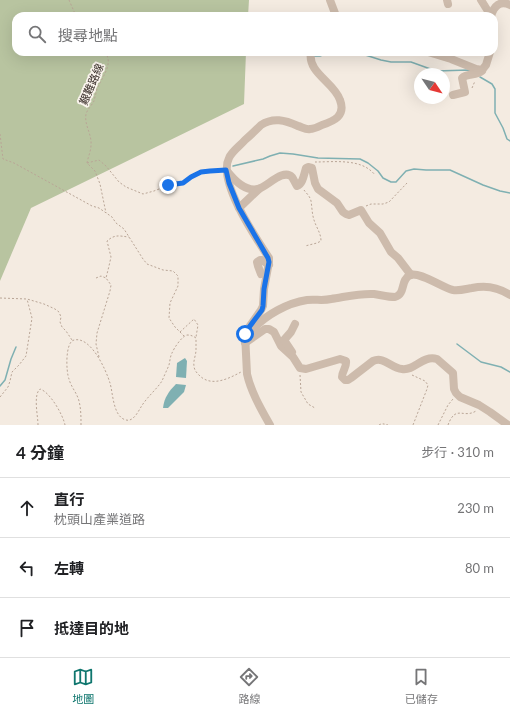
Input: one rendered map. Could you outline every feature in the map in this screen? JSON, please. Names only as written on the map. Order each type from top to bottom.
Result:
[{"type":"street","points":[[330,0],[334,12]]},
{"type":"street","points":[[481,0],[488,12]]},
{"type":"street","points":[[492,12],[500,3],[510,5]]},
{"type":"street","points":[[270,425],[250,388],[245,341],[245,334],[247,330],[262,310],[264,289],[269,265],[268,258],[239,208],[229,183],[226,165],[229,157],[265,122],[272,120],[287,121],[305,129],[309,129],[332,122],[339,116],[342,108],[339,97],[315,69],[310,56]]},
{"type":"street","points":[[441,56],[482,70]]},
{"type":"street","points":[[453,95],[465,92],[462,78],[478,73],[482,70],[486,65],[489,56]]},
{"type":"street","points":[[239,208],[259,189],[280,176],[291,176],[295,184],[297,186],[299,185],[306,168],[312,168],[315,183],[318,189],[337,203],[346,214],[349,215],[361,210],[369,223],[380,233],[391,252],[398,258],[411,275]]},
{"type":"street","points":[[226,170],[241,186],[259,189]]},
{"type":"street","points":[[261,274],[257,262],[262,260],[269,265]]},
{"type":"street","points":[[245,341],[260,322],[282,308],[297,302],[307,300],[329,300],[365,294],[395,297],[398,296],[403,290],[404,281],[411,275],[425,278],[451,290],[488,286],[510,295]]},
{"type":"street","points":[[293,357],[292,352],[284,340],[291,332],[295,324]]},
{"type":"street","points":[[245,341],[265,329],[269,329],[274,332],[281,346],[293,357],[300,368],[306,370],[340,359],[346,361],[342,375],[345,380],[351,378],[376,359],[386,361],[393,366],[402,369],[412,367],[427,358],[437,359],[453,373],[454,388],[458,395],[490,412],[508,425]]},
{"type":"path","points":[[69,0],[74,12]]},
{"type":"path","name":"艱難路線","points":[[87,163],[91,145],[86,124],[86,114],[94,101],[97,89],[105,76],[109,65],[107,56]]},
{"type":"path","points":[[0,134],[3,159],[14,163],[92,206],[99,208],[124,229],[147,264],[163,270],[173,271],[178,276],[178,286],[170,303],[169,318],[184,336],[188,335],[196,338]]},
{"type":"path","points":[[87,163],[99,160],[106,166],[115,179],[126,187],[143,194],[168,185],[183,183],[201,172],[226,170]]},
{"type":"path","points":[[309,167],[310,164],[314,162],[360,164],[371,170],[375,175]]},
{"type":"path","points":[[87,163],[95,171],[100,184],[106,214]]},
{"type":"path","points":[[361,210],[371,204],[383,204],[389,202],[407,183]]},
{"type":"path","points":[[299,185],[311,200],[314,222],[321,238],[317,243],[305,246]]},
{"type":"path","points":[[106,278],[110,257],[107,241],[112,237],[130,237]]},
{"type":"path","points":[[96,278],[101,276],[106,278],[111,285],[97,333],[96,344],[99,358]]},
{"type":"path","points":[[0,298],[27,299],[55,309],[59,312],[61,317],[60,322],[62,327],[72,340]]},
{"type":"path","points":[[0,397],[8,387],[12,372],[26,356],[32,318],[27,299]]},
{"type":"path","points":[[180,332],[194,319],[198,325],[194,366],[200,377],[208,381],[220,381],[247,370]]},
{"type":"path","points":[[72,340],[82,340],[92,346],[110,383],[116,409],[120,417],[124,420],[129,420],[133,418],[144,401],[162,381],[173,351],[184,336]]},
{"type":"path","points":[[72,340],[69,344],[67,353],[68,377],[79,400],[81,425]]},
{"type":"path","points":[[300,368],[301,392],[308,404],[315,408]]},
{"type":"path","points":[[406,369],[413,376],[424,381],[428,385],[413,425]]},
{"type":"path","points":[[38,425],[36,396],[40,389],[44,390],[62,414],[65,425]]},
{"type":"path","points":[[438,425],[452,399],[458,395]]},
{"type":"path","points":[[448,425],[453,415],[474,413],[477,411],[479,406]]},
{"type":"path","points":[[379,425],[388,425]]},
{"type":"green space","points":[[0,0],[249,0],[248,12],[12,12],[12,56],[246,56],[244,104],[31,208],[0,281]]},
{"type":"water","points":[[185,358],[187,361],[186,378],[176,377],[177,363]]},
{"type":"water","points":[[176,384],[186,385],[184,392],[168,408],[163,408],[167,395]]},
{"type":"waterway","points":[[313,56],[320,56]]},
{"type":"waterway","points":[[368,56],[391,62],[411,62],[436,71],[469,70],[471,72]]},
{"type":"waterway","points":[[480,77],[492,84],[495,89],[495,113],[507,139],[510,141]]},
{"type":"waterway","points":[[233,166],[263,159],[280,153],[318,158],[360,159],[368,163],[378,171],[383,178],[391,182],[396,182],[406,171],[414,169],[450,170],[483,185],[510,193]]},
{"type":"waterway","points":[[457,344],[481,362],[501,367],[510,372]]},
{"type":"waterway","points":[[0,386],[5,380],[16,347]]},
{"type":"route","points":[[168,185],[183,183],[201,172],[226,170],[229,183],[239,208],[269,262],[262,310],[245,334]]}]
